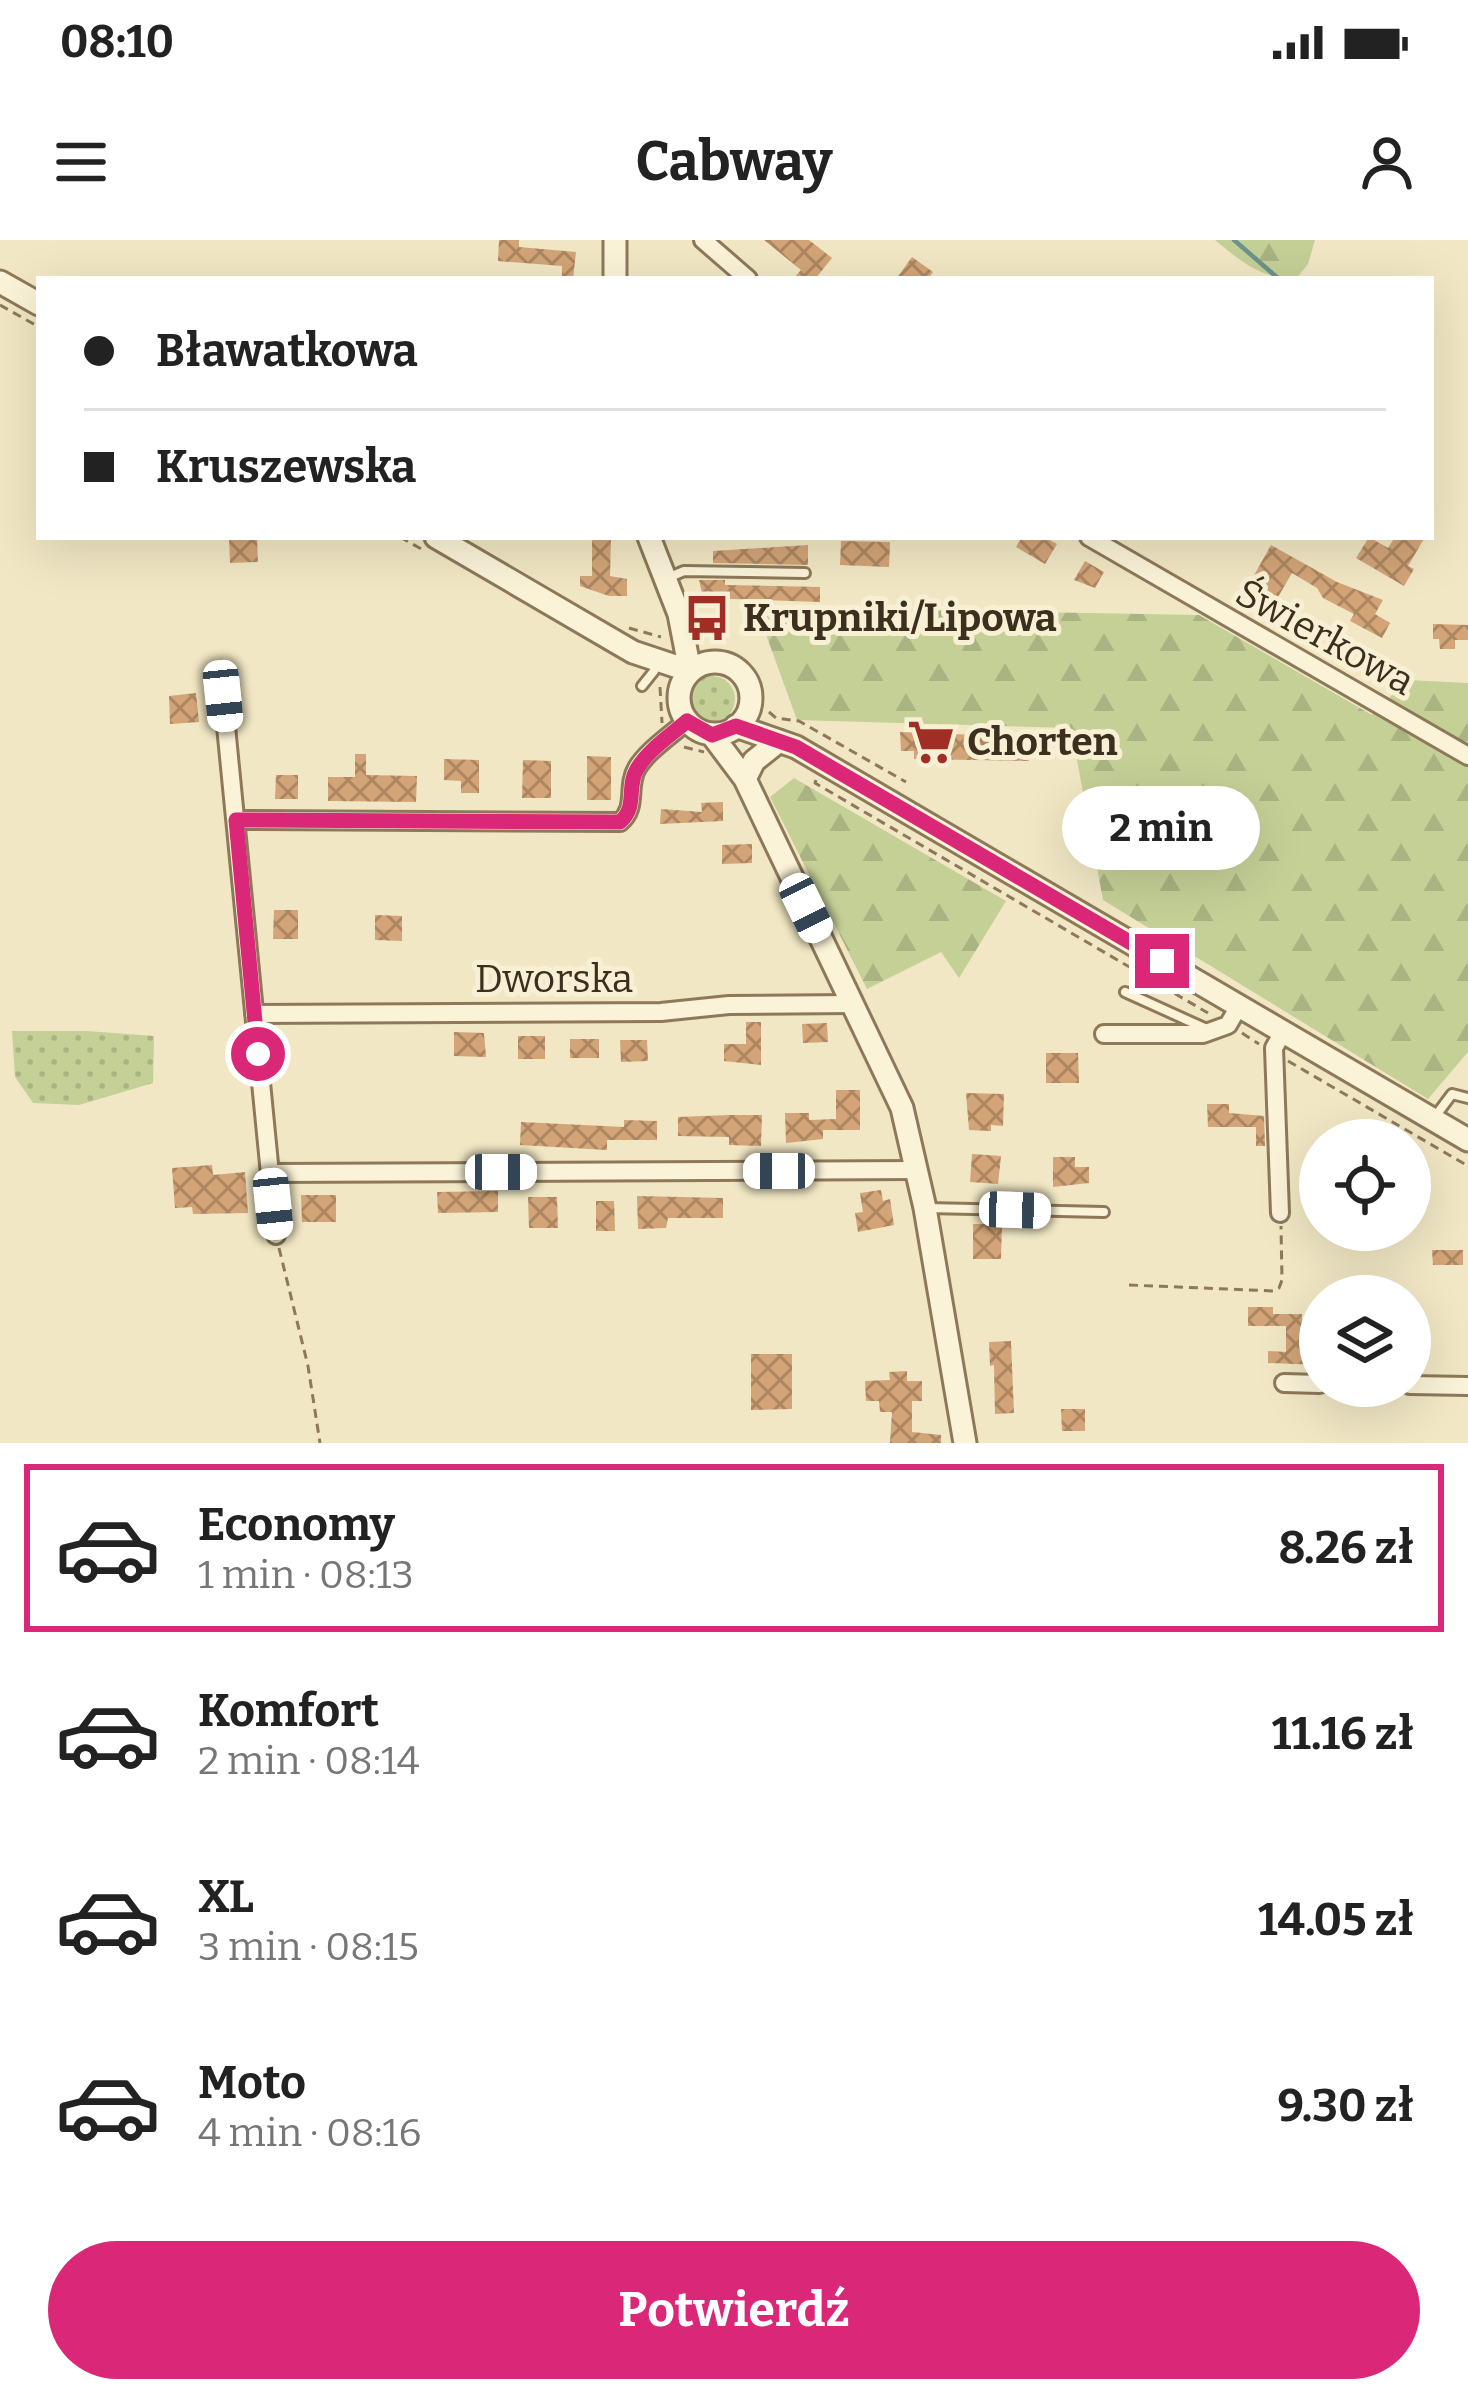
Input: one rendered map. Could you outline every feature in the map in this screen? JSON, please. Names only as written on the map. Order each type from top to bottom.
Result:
[{"type":"street","points":[[615,240],[615,276]]},
{"type":"street","points":[[703,240],[745,276]]},
{"type":"street","points":[[0,282],[36,302]]},
{"type":"street","points":[[441,540],[652,674],[676,726],[716,744],[743,776],[902,1108],[918,1170],[965,1443]]},
{"type":"street","points":[[651,540],[680,614],[691,671]]},
{"type":"street","name":"Świerkowa","points":[[1094,540],[1468,756]]},
{"type":"street","points":[[652,674],[680,614]]},
{"type":"street","points":[[680,614],[717,662]]},
{"type":"street","points":[[652,674],[691,671],[717,662],[731,665],[746,679],[760,708],[788,744]]},
{"type":"street","points":[[652,674],[691,671]]},
{"type":"street","points":[[223,696],[276,1235]]},
{"type":"street","points":[[716,744],[760,708]]},
{"type":"street","points":[[236,820],[620,822],[631,808],[633,775],[639,764],[676,726]]},
{"type":"street","points":[[736,726],[788,744],[1226,1021],[1279,1042],[1468,1139]]},
{"type":"street","points":[[736,726],[743,776]]},
{"type":"street","points":[[743,776],[764,751],[788,744]]},
{"type":"street","name":"Dworska","points":[[254,1014],[661,1012],[729,1005],[853,1004]]},
{"type":"street","points":[[1104,1034],[1226,1021]]},
{"type":"street","points":[[1279,1042],[1280,1213]]},
{"type":"street","points":[[269,1173],[918,1170]]},
{"type":"street","points":[[1284,1383],[1299,1383]]},
{"type":"street","points":[[1431,1385],[1468,1386]]},
{"type":"lane","points":[[665,579],[684,571],[805,573]]},
{"type":"lane","points":[[1125,992],[1226,1021]]},
{"type":"lane","points":[[1433,1119],[1452,1094],[1468,1098]]},
{"type":"lane","points":[[925,1208],[1105,1212]]},
{"type":"path","points":[[0,305],[36,325]]},
{"type":"path","points":[[652,674],[660,717],[676,726]]},
{"type":"path","points":[[760,708],[776,718],[800,721],[906,782]]},
{"type":"path","points":[[676,742],[686,748],[716,744]]},
{"type":"path","points":[[816,780],[1226,1021],[1279,1042],[1468,1166]]},
{"type":"path","points":[[1129,1285],[1279,1288],[1280,1213]]},
{"type":"path","points":[[276,1235],[308,1366],[320,1443]]},
{"type":"green space","points":[[1215,240],[1315,240],[1308,264],[1298,276],[1277,276],[1243,262]]},
{"type":"green space","points":[[756,607],[1199,615],[1372,715],[1407,680],[1468,683],[1468,1052],[1428,1099],[1103,900],[1071,728],[797,720]]},
{"type":"green space","points":[[712,676],[728,683],[735,699],[728,715],[712,722],[696,715],[689,699],[696,683]]},
{"type":"green space","points":[[794,778],[1006,901],[959,978],[941,952],[867,989],[770,797]]},
{"type":"green space","points":[[12,1031],[154,1036],[153,1083],[79,1105],[33,1103],[15,1077]]},
{"type":"building","points":[[499,240],[519,240],[519,247],[576,252],[573,276],[562,276],[562,266],[498,261]]},
{"type":"building","points":[[764,240],[809,240],[832,258],[817,276],[796,276],[801,270]]},
{"type":"building","points":[[912,257],[933,272],[930,276],[898,276]]},
{"type":"building","points":[[229,540],[257,540],[258,562],[230,563]]},
{"type":"building","points":[[592,540],[611,540],[610,576],[627,579],[627,596],[609,596],[580,586],[580,576],[592,576]]},
{"type":"building","points":[[1020,540],[1057,544],[1045,564],[1016,547]]},
{"type":"building","points":[[1367,540],[1388,548],[1393,540],[1423,540],[1408,566],[1414,569],[1404,586],[1356,558]]},
{"type":"building","points":[[841,541],[890,542],[889,567],[840,565]]},
{"type":"building","points":[[808,545],[808,565],[713,563],[713,551]]},
{"type":"building","points":[[1271,545],[1337,582],[1383,600],[1375,614],[1390,623],[1382,638],[1350,621],[1354,614],[1323,598],[1317,588],[1292,573],[1271,609],[1243,595]]},
{"type":"building","points":[[1085,561],[1104,572],[1095,588],[1074,580]]},
{"type":"building","points":[[699,580],[820,587],[820,602],[703,598]]},
{"type":"building","points":[[1433,624],[1468,625],[1468,640],[1455,640],[1455,649],[1440,649],[1439,639],[1433,639]]},
{"type":"building","points":[[196,693],[199,722],[170,724],[169,696]]},
{"type":"building","points":[[900,732],[1030,737],[1029,761],[914,759],[914,751],[901,751]]},
{"type":"building","points":[[355,754],[366,754],[366,775],[417,776],[416,802],[328,801],[328,777],[355,777]]},
{"type":"building","points":[[587,756],[611,757],[611,800],[587,800]]},
{"type":"building","points":[[444,759],[479,760],[479,793],[461,793],[461,781],[444,780]]},
{"type":"building","points":[[523,760],[551,761],[551,798],[522,798]]},
{"type":"building","points":[[276,775],[298,775],[298,799],[275,799]]},
{"type":"building","points":[[723,802],[723,821],[660,824],[661,809],[702,812],[701,803]]},
{"type":"building","points":[[752,844],[752,863],[722,864],[722,845]]},
{"type":"building","points":[[274,910],[298,910],[298,939],[273,939]]},
{"type":"building","points":[[375,915],[402,916],[402,941],[375,940]]},
{"type":"building","points":[[746,1022],[761,1022],[761,1065],[724,1061],[724,1044],[746,1044]]},
{"type":"building","points":[[827,1023],[828,1042],[803,1043],[802,1024]]},
{"type":"building","points":[[454,1032],[484,1033],[486,1057],[454,1056]]},
{"type":"building","points":[[518,1036],[545,1036],[545,1059],[518,1059]]},
{"type":"building","points":[[570,1039],[599,1039],[599,1058],[570,1058]]},
{"type":"building","points":[[620,1040],[647,1040],[648,1061],[621,1062]]},
{"type":"building","points":[[1046,1053],[1078,1053],[1079,1083],[1046,1083]]},
{"type":"building","points":[[836,1090],[860,1090],[860,1130],[823,1130],[823,1139],[786,1143],[785,1113],[809,1113],[809,1120],[836,1119]]},
{"type":"building","points":[[966,1093],[1004,1094],[1003,1126],[969,1130]]},
{"type":"building","points":[[1207,1104],[1229,1104],[1229,1113],[1264,1116],[1265,1146],[1256,1146],[1256,1127],[1208,1127]]},
{"type":"building","points":[[762,1115],[761,1146],[729,1145],[729,1137],[678,1136],[678,1117]]},
{"type":"building","points":[[624,1120],[657,1121],[657,1140],[607,1140],[607,1150],[520,1145],[521,1122],[624,1127]]},
{"type":"building","points":[[972,1154],[1001,1156],[998,1184],[970,1182]]},
{"type":"building","points":[[1053,1157],[1075,1157],[1075,1167],[1089,1167],[1089,1183],[1053,1187]]},
{"type":"building","points":[[212,1165],[213,1175],[245,1172],[248,1213],[193,1214],[192,1207],[175,1208],[172,1168]]},
{"type":"building","points":[[881,1190],[883,1201],[890,1199],[894,1225],[858,1232],[855,1213],[863,1212],[860,1193]]},
{"type":"building","points":[[498,1191],[498,1212],[438,1213],[437,1192]]},
{"type":"building","points":[[301,1195],[336,1195],[336,1222],[302,1222]]},
{"type":"building","points":[[637,1196],[723,1198],[723,1218],[668,1218],[666,1228],[638,1229]]},
{"type":"building","points":[[528,1197],[557,1197],[558,1228],[529,1228]]},
{"type":"building","points":[[596,1201],[614,1201],[615,1231],[596,1231]]},
{"type":"building","points":[[973,1224],[1002,1224],[1001,1259],[973,1259]]},
{"type":"building","points":[[1432,1250],[1463,1250],[1463,1265],[1433,1265]]},
{"type":"building","points":[[1248,1307],[1299,1314],[1299,1364],[1268,1363],[1268,1351],[1286,1352],[1286,1326],[1248,1326]]},
{"type":"building","points":[[1011,1341],[1014,1413],[995,1414],[989,1342]]},
{"type":"building","points":[[751,1354],[792,1354],[792,1409],[751,1410]]},
{"type":"building","points":[[907,1371],[907,1381],[922,1381],[922,1401],[912,1401],[912,1432],[941,1435],[941,1443],[890,1443],[892,1412],[880,1412],[879,1401],[866,1401],[865,1381],[890,1380],[889,1372]]},
{"type":"building","points":[[1061,1409],[1085,1409],[1085,1431],[1062,1431]]},
{"type":"waterway","points":[[1234,240],[1276,276]]},
{"type":"place","name":"Krupniki/Lipowa","points":[[707,618]]},
{"type":"place","name":"Chorten","points":[[931,742]]},
{"type":"route","points":[[258,1054],[236,820],[620,822],[631,808],[633,775],[639,764],[687,721],[712,735],[736,726],[796,747],[1162,961]]}]
